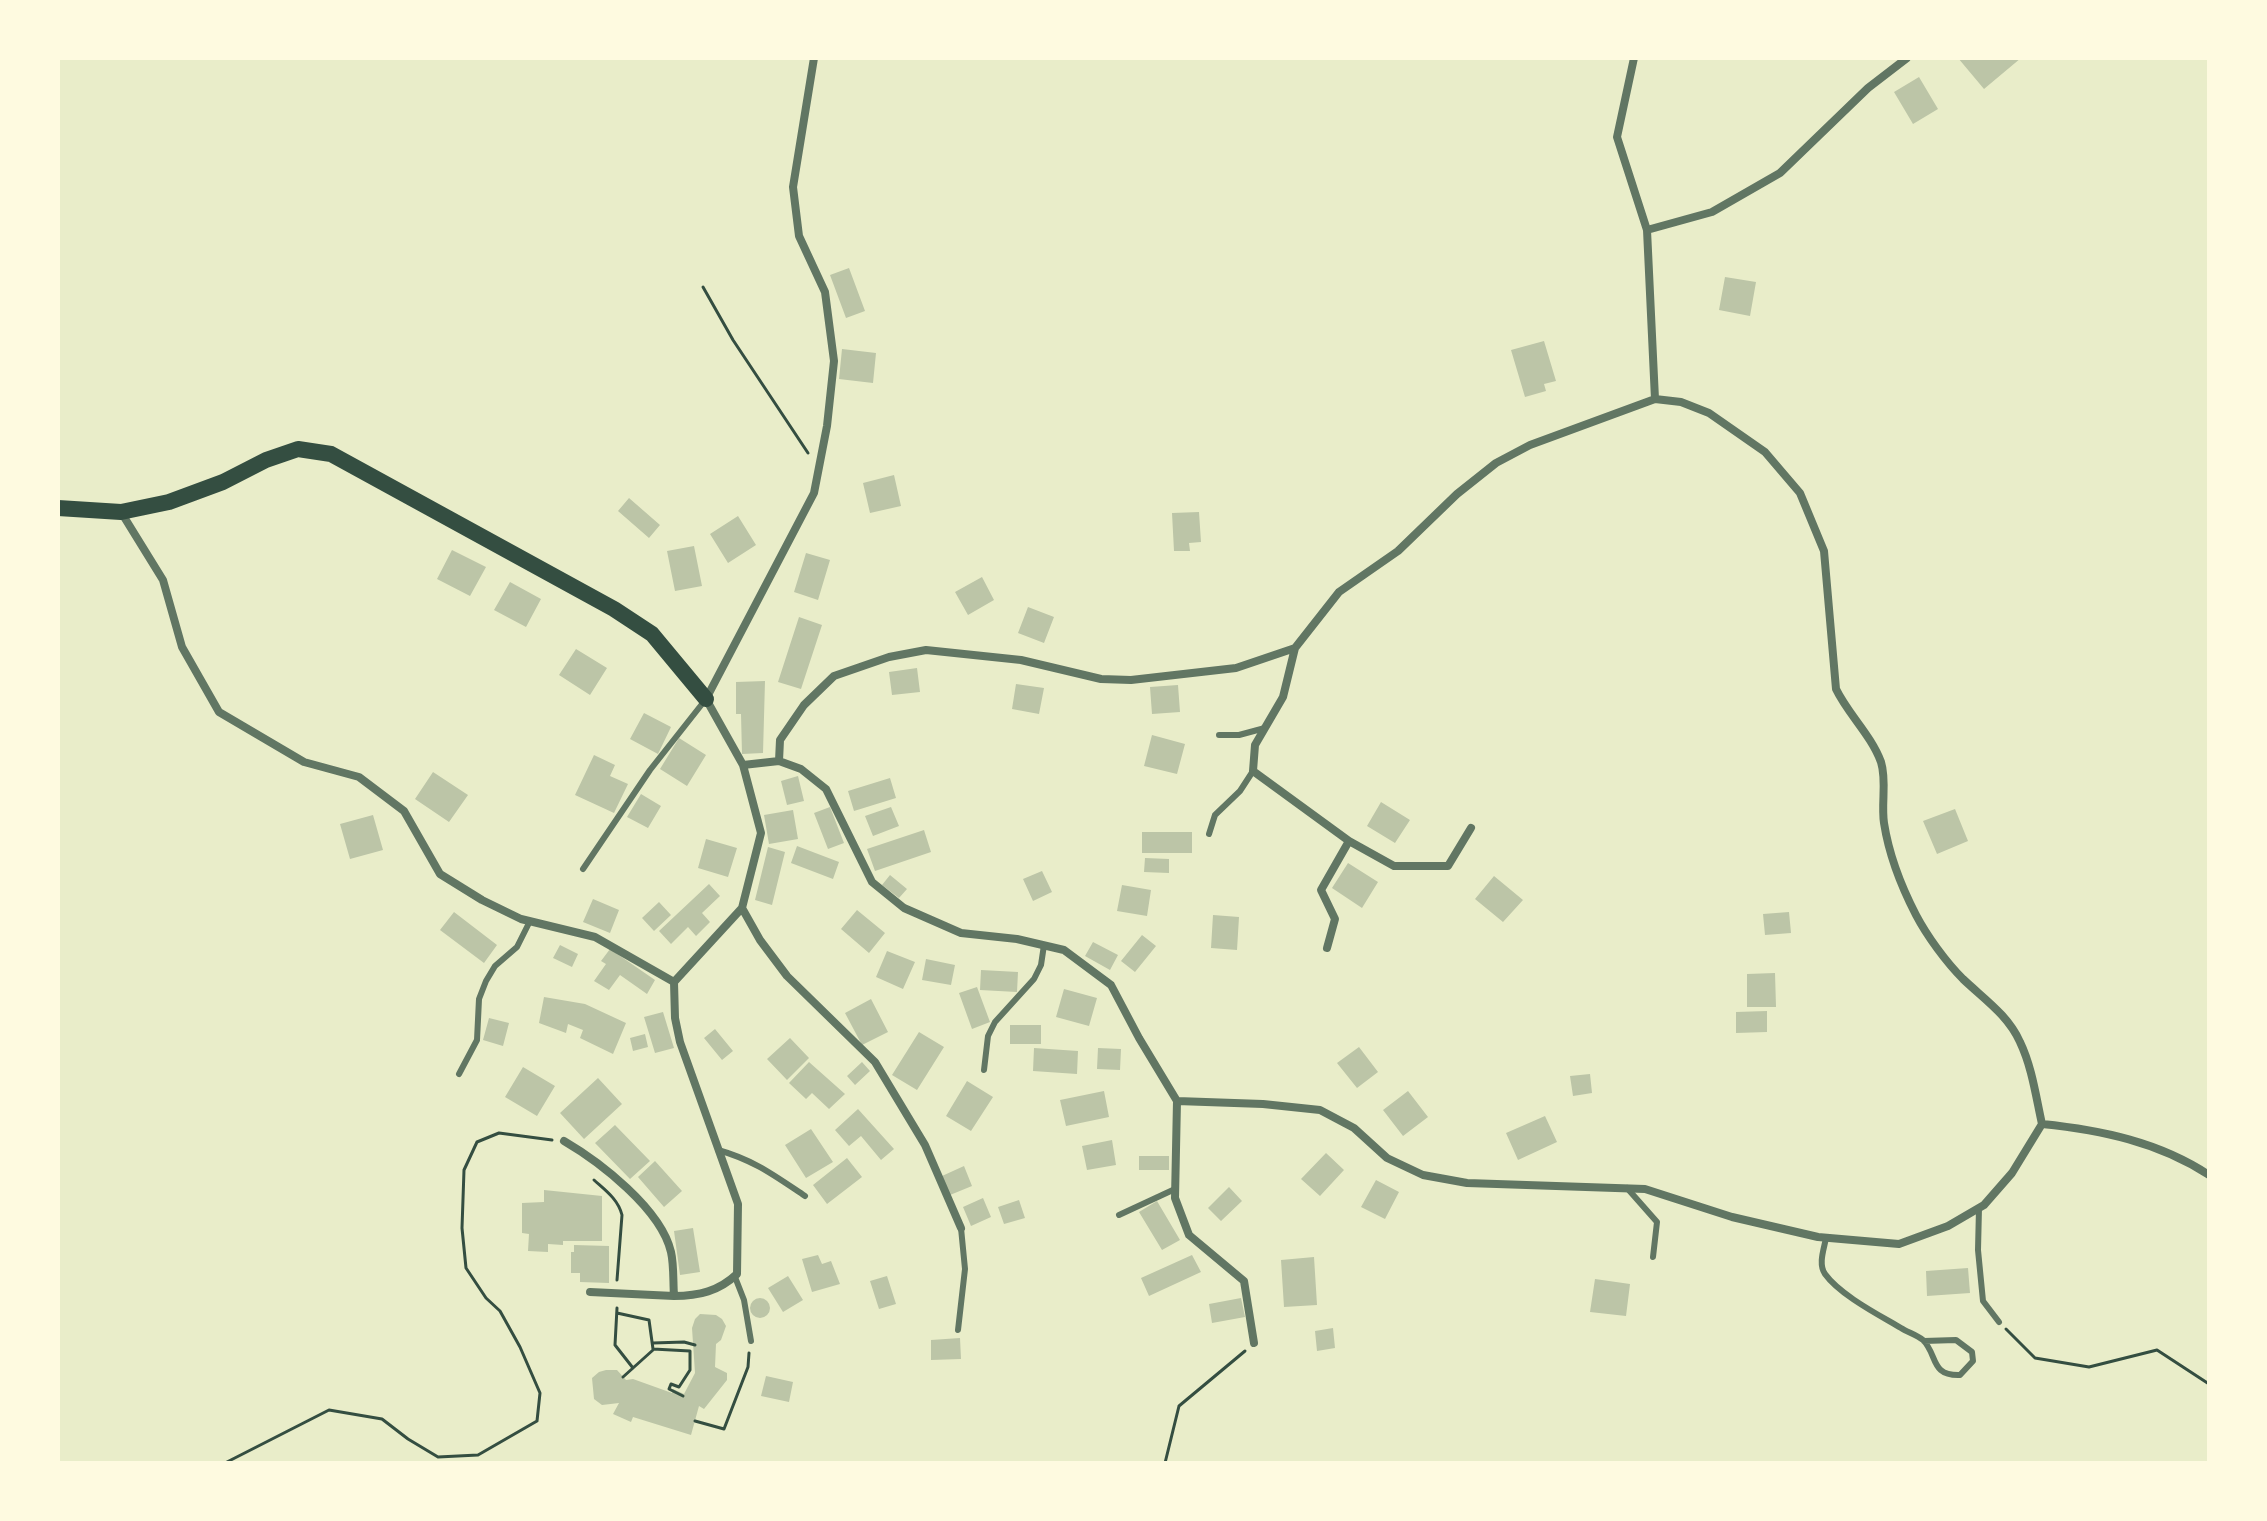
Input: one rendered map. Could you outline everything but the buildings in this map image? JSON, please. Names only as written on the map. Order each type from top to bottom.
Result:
[{"type":"main road","points":[[58,508],[121,512],[169,502],[298,449],[331,454],[652,634],[706,699]]},
{"type":"street","points":[[590,1292],[697,1296],[716,1289],[737,1274],[738,1204],[680,1042],[675,1018],[674,982],[742,908],[761,833],[743,765],[706,699],[814,493],[827,426],[834,361],[825,292],[799,236],[793,187],[814,58]]},
{"type":"street","points":[[1634,58],[1617,137],[1647,230],[1655,399]]},
{"type":"street","points":[[1647,230],[1712,212],[1780,173],[1868,88],[1907,58]]},
{"type":"street","points":[[1177,1101],[1263,1104],[1320,1110],[1354,1128],[1387,1158],[1423,1175],[1467,1183],[1645,1189],[1732,1217],[1826,1238],[1899,1244],[1948,1226],[1979,1208],[2012,1173],[2042,1124],[2031,1072],[2020,1040],[2001,1012],[1961,976],[1941,951],[1917,917],[1895,868],[1884,821],[1882,766],[1876,750],[1844,706],[1836,689],[1824,551],[1800,493],[1765,452],[1709,413],[1681,402],[1655,399],[1530,445],[1496,463],[1457,494],[1398,551],[1339,592],[1295,648],[1283,697],[1255,745],[1253,771],[1349,841],[1394,866],[1448,866],[1471,828]]},
{"type":"street","points":[[121,512],[163,580],[182,647],[219,712],[304,762],[359,777],[404,811],[440,874],[482,900],[530,921],[595,937],[674,982]]},
{"type":"street","points":[[779,761],[780,740],[804,705],[834,676],[889,657],[926,650],[1021,660],[1101,679],[1131,680],[1236,668],[1295,648]]},
{"type":"street","points":[[743,765],[779,761],[801,769],[826,789],[872,882],[904,908],[961,933],[1017,939],[1064,950],[1111,985],[1177,1101],[1175,1198],[1189,1235],[1244,1281],[1254,1343]]},
{"type":"street","points":[[1327,948],[1335,919],[1321,890],[1349,841]]},
{"type":"street","points":[[742,908],[760,940],[787,976],[875,1062],[925,1145],[961,1228]]},
{"type":"street","points":[[2042,1124],[2090,1130],[2141,1142],[2186,1160],[2209,1175]]},
{"type":"street","points":[[564,1141],[594,1159],[632,1193],[660,1227],[671,1251],[674,1296]]},
{"type":"lane","points":[[583,869],[650,770],[706,699]]},
{"type":"lane","points":[[1219,735],[1239,735],[1265,728]]},
{"type":"lane","points":[[1209,834],[1215,815],[1240,791],[1253,771]]},
{"type":"lane","points":[[459,1074],[477,1040],[479,999],[486,981],[495,966],[517,947],[530,921]]},
{"type":"lane","points":[[984,1070],[988,1036],[1003,1013],[1034,979],[1041,965],[1044,945]]},
{"type":"lane","points":[[718,1150],[742,1157],[772,1172],[805,1196]]},
{"type":"lane","points":[[1627,1188],[1657,1222],[1653,1257]]},
{"type":"lane","points":[[1119,1215],[1175,1189]]},
{"type":"lane","points":[[1979,1208],[1978,1250],[1983,1301],[1999,1322]]},
{"type":"lane","points":[[958,1330],[965,1269],[961,1228]]},
{"type":"lane","points":[[1826,1238],[1821,1263],[1824,1273],[1876,1313],[1924,1341],[1956,1340],[1972,1352],[1973,1361],[1960,1375],[1951,1375],[1936,1366],[1924,1341]]},
{"type":"lane","points":[[735,1277],[744,1300],[751,1341]]},
{"type":"path","points":[[703,287],[733,340],[819,470]]},
{"type":"path","points":[[225,1463],[329,1410],[382,1419],[438,1457],[478,1455],[537,1421],[540,1393],[520,1347],[500,1311],[486,1298],[466,1268],[462,1228],[464,1170],[477,1142],[499,1133],[564,1141]]},
{"type":"path","points":[[585,1172],[620,1205],[615,1345],[633,1368]]},
{"type":"path","points":[[617,1313],[649,1320],[653,1343],[653,1349],[623,1377]]},
{"type":"path","points":[[1999,1322],[2035,1358],[2089,1367],[2157,1350],[2209,1384]]},
{"type":"path","points":[[695,1421],[724,1429],[748,1367],[751,1341]]},
{"type":"path","points":[[653,1343],[684,1342],[695,1345]]},
{"type":"path","points":[[1165,1463],[1179,1406],[1254,1343]]},
{"type":"path","points":[[653,1349],[690,1351],[690,1370],[679,1387],[671,1384],[669,1389],[683,1396]]}]
